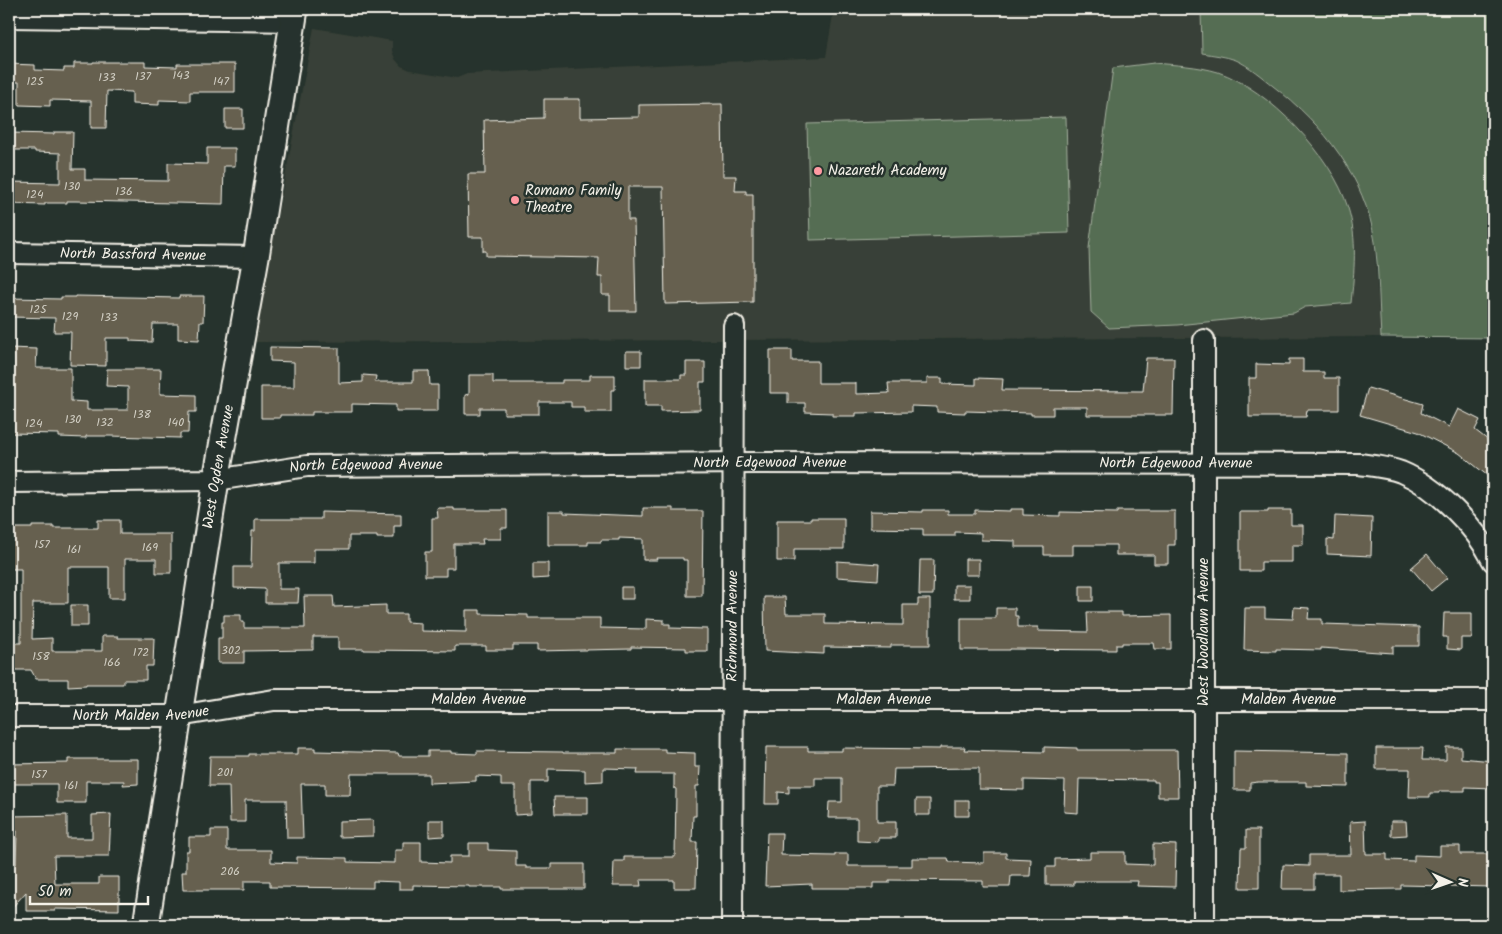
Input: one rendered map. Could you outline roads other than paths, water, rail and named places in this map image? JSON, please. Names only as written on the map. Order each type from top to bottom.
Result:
[{"type":"main road","name":"West Ogden Avenue","points":[[146,925],[216,480],[256,257],[294,15]]},
{"type":"street","points":[[9,17],[294,15]]},
{"type":"street","name":"North Bassford Avenue","points":[[9,253],[256,257]]},
{"type":"street","name":"Richmond Avenue","points":[[732,925],[734,326]]},
{"type":"street","name":"West Woodlawn Avenue","points":[[1204,340],[1204,925]]},
{"type":"street","name":"North Edgewood Avenue","points":[[9,482],[216,480],[308,466],[734,463],[1359,464],[1380,466],[1400,472],[1438,495],[1457,513],[1488,550],[1493,562]]},
{"type":"street","name":"Malden Avenue","points":[[274,700],[1493,700]]},
{"type":"street","name":"North Malden Avenue","points":[[9,716],[179,716],[274,700]]},
{"type":"place","name":"Nazareth Academy","points":[[818,171]]},
{"type":"place","name":"Romano Family Theatre","points":[[515,200]]}]
